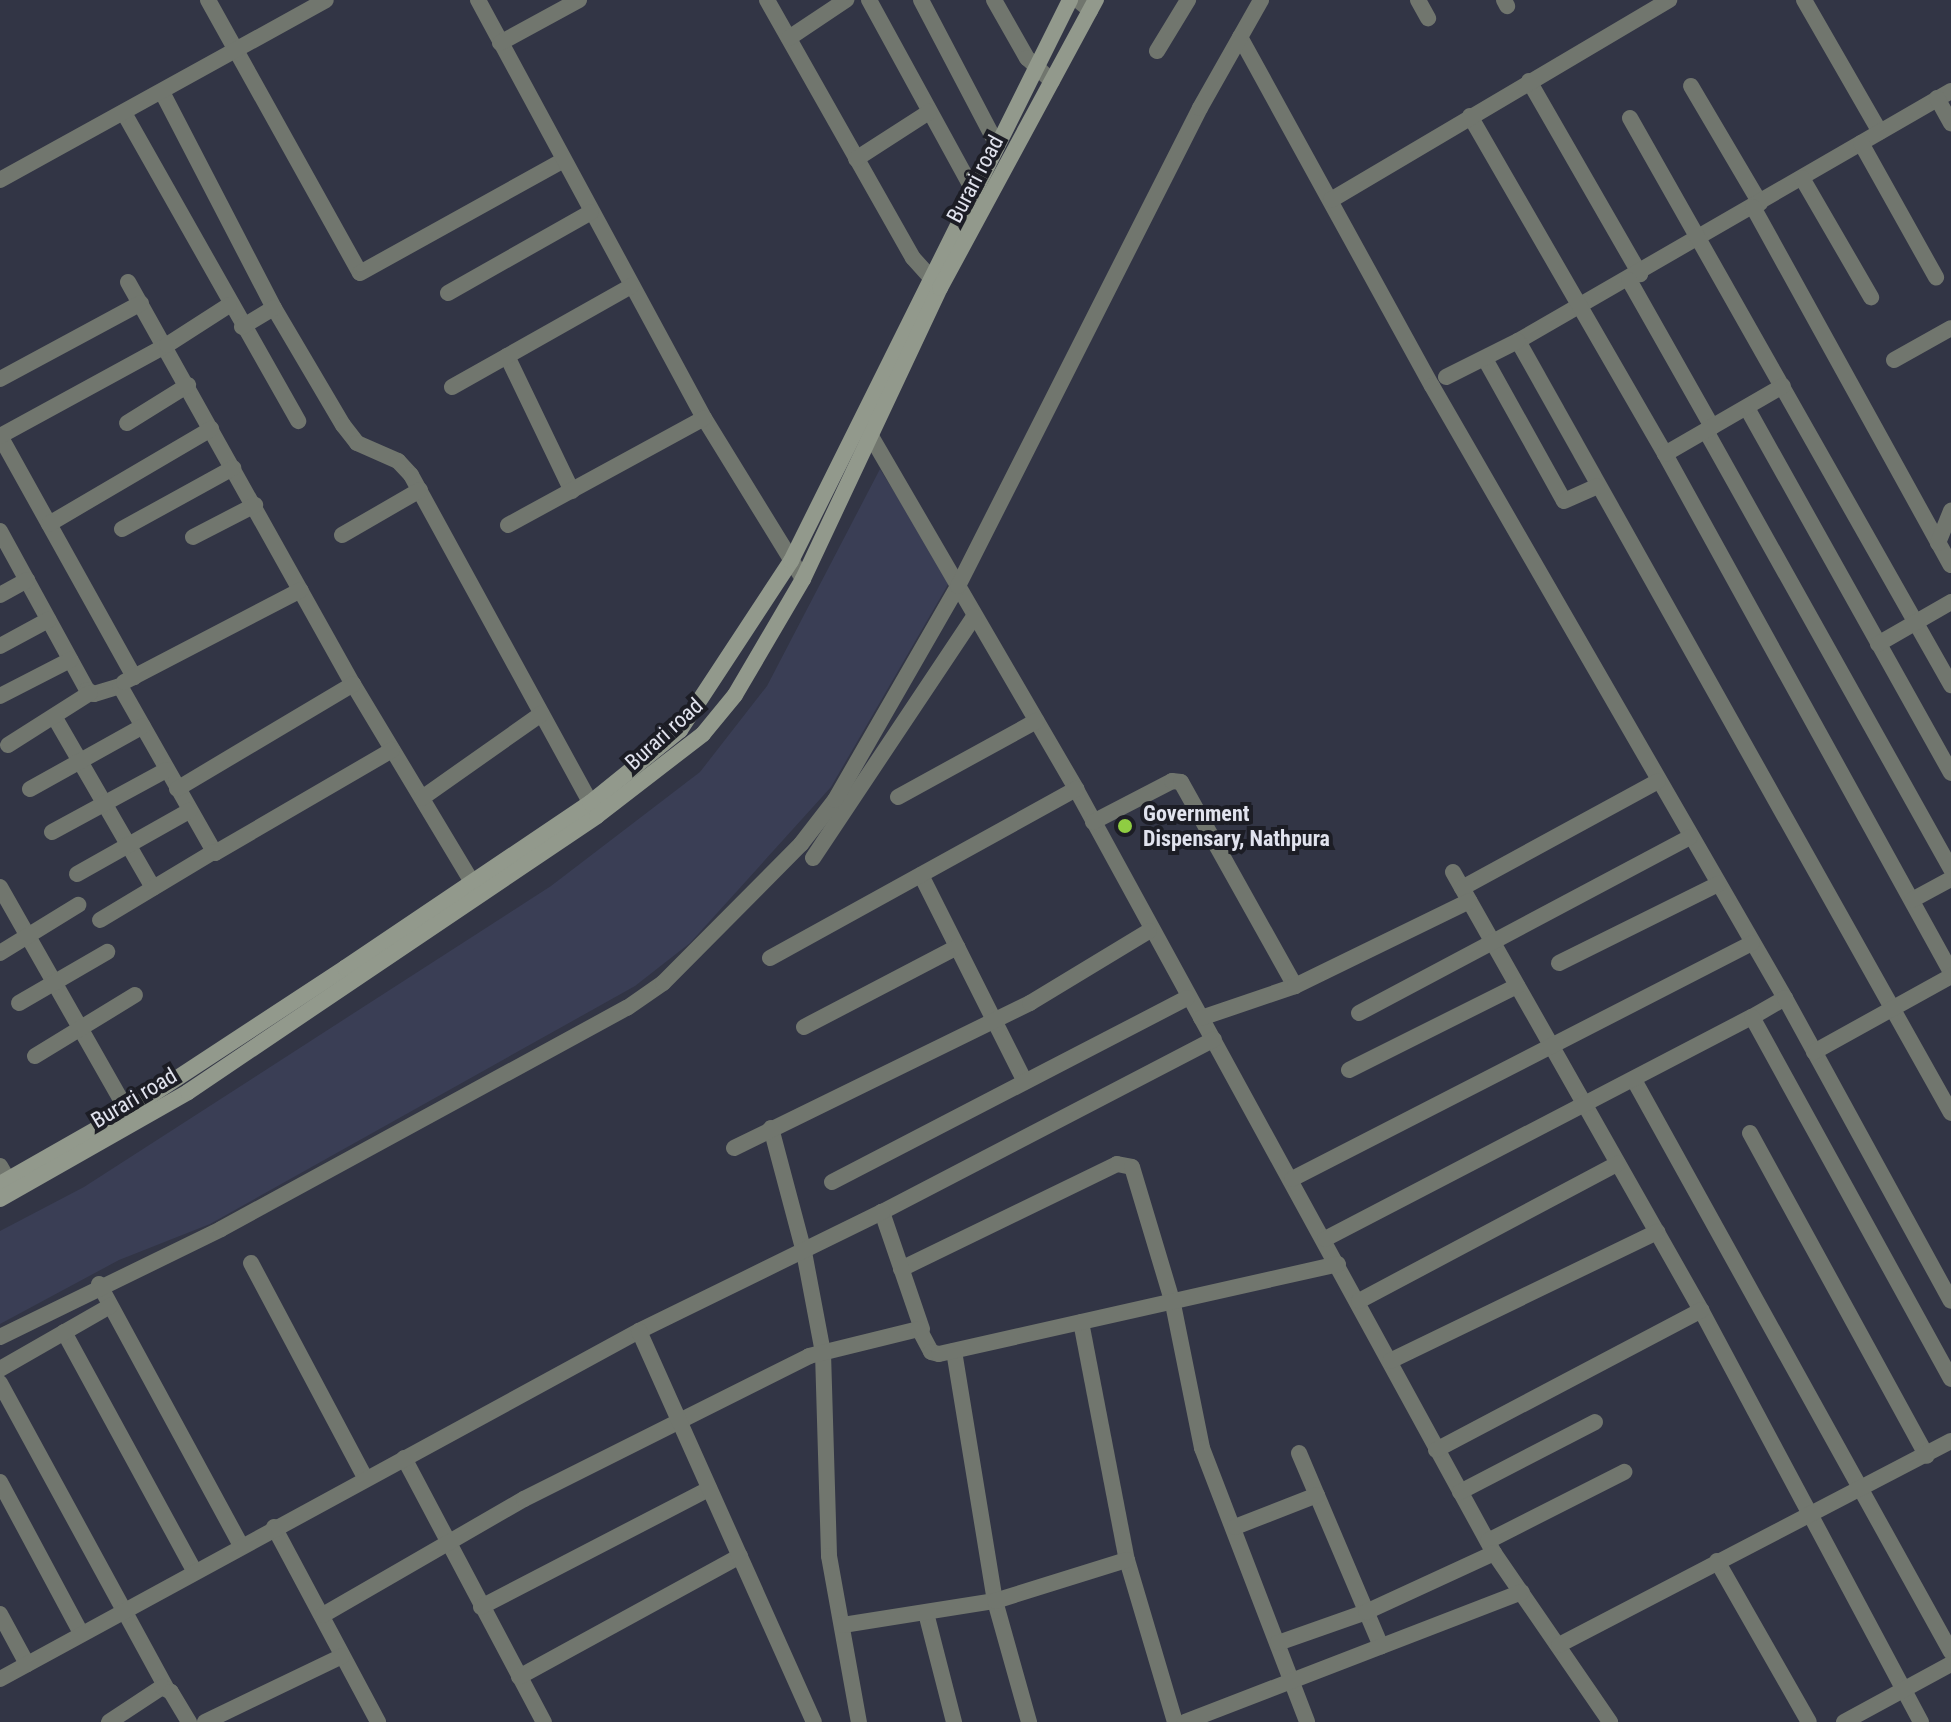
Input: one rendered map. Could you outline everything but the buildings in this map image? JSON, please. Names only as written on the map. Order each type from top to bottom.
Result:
[{"type":"main road","name":"Burari road","points":[[5,1184],[402,940],[481,897],[712,724],[803,579],[973,190],[1070,0]]},
{"type":"main road","name":"Burari road","points":[[934,283],[1052,81],[1088,3]]},
{"type":"main road","name":"Burari road","points":[[5,1184],[136,1126],[402,940],[471,882],[594,810],[680,730],[791,561],[864,434]]},
{"type":"street","points":[[208,0],[360,273],[562,161]]},
{"type":"street","points":[[0,180],[326,0]]},
{"type":"street","points":[[478,0],[562,161],[704,418],[803,579]]},
{"type":"street","points":[[500,43],[579,0]]},
{"type":"street","points":[[767,0],[856,159],[934,283]]},
{"type":"street","points":[[789,38],[846,0]]},
{"type":"street","points":[[869,0],[973,190]]},
{"type":"street","points":[[921,0],[997,145]]},
{"type":"street","points":[[994,0],[1037,69],[1052,81]]},
{"type":"street","points":[[1157,51],[1188,0]]},
{"type":"street","points":[[813,858],[966,602],[1240,37],[1261,0]]},
{"type":"street","points":[[1418,0],[1428,18]]},
{"type":"street","points":[[1331,200],[1669,0]]},
{"type":"street","points":[[1804,0],[1880,132]]},
{"type":"street","points":[[1240,37],[1658,781],[1785,998],[1951,1301]]},
{"type":"street","points":[[1529,81],[1635,277],[1709,429],[1951,869]]},
{"type":"street","points":[[1691,86],[1951,565]]},
{"type":"street","points":[[162,92],[274,308],[351,437],[402,463],[420,490],[594,810]]},
{"type":"street","points":[[1446,377],[1582,308],[1944,95],[1951,123]]},
{"type":"street","points":[[856,159],[929,112]]},
{"type":"street","points":[[124,113],[229,305],[298,421]]},
{"type":"street","points":[[1470,116],[1665,454],[1951,974],[1814,1052]]},
{"type":"street","points":[[1630,118],[1951,685]]},
{"type":"street","points":[[1861,143],[1936,277]]},
{"type":"street","points":[[1802,178],[1871,297]]},
{"type":"street","points":[[448,293],[591,212]]},
{"type":"street","points":[[128,282],[167,345],[353,684],[481,897]]},
{"type":"street","points":[[452,387],[631,286]]},
{"type":"street","points":[[0,379],[141,303]]},
{"type":"street","points":[[213,852],[143,726],[126,681],[49,524],[0,436],[167,345],[229,305]]},
{"type":"street","points":[[242,327],[274,308]]},
{"type":"street","points":[[1894,360],[1951,328]]},
{"type":"street","points":[[1518,341],[1951,1113]]},
{"type":"street","points":[[507,356],[572,491]]},
{"type":"street","points":[[1485,359],[1564,501],[1597,486]]},
{"type":"street","points":[[127,423],[188,385]]},
{"type":"street","points":[[1665,454],[1783,386]]},
{"type":"street","points":[[1747,408],[1951,773]]},
{"type":"street","points":[[508,525],[704,418]]},
{"type":"street","points":[[49,524],[211,429]]},
{"type":"street","points":[[864,434],[1076,789],[1149,931],[1292,1179],[1491,1547],[1610,1722]]},
{"type":"street","points":[[122,529],[233,468]]},
{"type":"street","points":[[342,535],[420,490]]},
{"type":"street","points":[[193,537],[255,505]]},
{"type":"street","points":[[1938,543],[1951,510]]},
{"type":"street","points":[[2,540],[90,693]]},
{"type":"street","points":[[0,595],[27,580]]},
{"type":"street","points":[[8,745],[90,693],[126,681],[301,590]]},
{"type":"street","points":[[0,1337],[104,1294],[627,1008],[663,983],[801,844],[835,800],[966,602]]},
{"type":"street","points":[[1878,644],[1951,602]]},
{"type":"street","points":[[0,646],[48,620]]},
{"type":"street","points":[[0,696],[70,660]]},
{"type":"street","points":[[177,789],[353,684]]},
{"type":"street","points":[[422,798],[541,714]]},
{"type":"street","points":[[55,718],[153,888]]},
{"type":"street","points":[[898,797],[1036,721]]},
{"type":"street","points":[[30,789],[143,726]]},
{"type":"street","points":[[100,920],[213,852],[273,823],[392,750]]},
{"type":"street","points":[[52,832],[103,801],[166,770]]},
{"type":"street","points":[[1093,822],[1172,781],[1181,782],[1295,986]]},
{"type":"street","points":[[1201,1018],[1295,986],[1465,894],[1658,781]]},
{"type":"street","points":[[770,958],[1076,789]]},
{"type":"street","points":[[77,874],[189,811]]},
{"type":"street","points":[[1359,1013],[1690,837]]},
{"type":"street","points":[[1453,872],[1701,1310],[1921,1722]]},
{"type":"street","points":[[921,875],[1024,1080]]},
{"type":"street","points":[[1912,900],[1951,879]]},
{"type":"street","points":[[1559,963],[1718,884]]},
{"type":"street","points":[[0,887],[136,1126]]},
{"type":"street","points":[[0,953],[78,905]]},
{"type":"street","points":[[734,1148],[993,1020],[1149,931]]},
{"type":"street","points":[[1292,1179],[1549,1042],[1752,943]]},
{"type":"street","points":[[804,1027],[957,947]]},
{"type":"street","points":[[19,1003],[53,980],[107,952]]},
{"type":"street","points":[[1349,1070],[1517,986]]},
{"type":"street","points":[[35,1056],[135,995]]},
{"type":"street","points":[[832,1182],[1187,998]]},
{"type":"street","points":[[1325,1239],[1587,1107],[1785,998]]},
{"type":"street","points":[[1752,1017],[1951,1379]]},
{"type":"street","points":[[0,1679],[240,1544],[639,1331],[804,1252],[1214,1039]]},
{"type":"street","points":[[1634,1080],[1697,1185],[1859,1491],[1951,1652]]},
{"type":"street","points":[[771,1128],[804,1252],[823,1353],[827,1539],[859,1722]]},
{"type":"street","points":[[1750,1133],[1927,1456]]},
{"type":"street","points":[[901,1269],[1122,1162],[1132,1167],[1173,1304],[1198,1435],[1307,1722]]},
{"type":"street","points":[[1359,1301],[1618,1163]]},
{"type":"street","points":[[882,1212],[933,1353],[1173,1304],[1338,1264]]},
{"type":"street","points":[[1390,1361],[1657,1232]]},
{"type":"street","points":[[251,1263],[365,1477]]},
{"type":"street","points":[[0,1369],[64,1332],[104,1294]]},
{"type":"street","points":[[104,1294],[240,1544]]},
{"type":"street","points":[[1436,1450],[1701,1310]]},
{"type":"street","points":[[1081,1322],[1127,1560],[1175,1722]]},
{"type":"street","points":[[323,1615],[445,1542],[677,1422],[823,1353],[922,1329]]},
{"type":"street","points":[[639,1331],[677,1422],[814,1722]]},
{"type":"street","points":[[64,1332],[194,1570]]},
{"type":"street","points":[[954,1351],[995,1601],[1029,1722]]},
{"type":"street","points":[[0,1383],[166,1687],[189,1722]]},
{"type":"street","points":[[1460,1492],[1595,1422]]},
{"type":"street","points":[[1559,1645],[1951,1441]]},
{"type":"street","points":[[1299,1453],[1381,1646]]},
{"type":"street","points":[[404,1458],[445,1542],[544,1722]]},
{"type":"street","points":[[1278,1643],[1366,1612],[1491,1547],[1624,1472]]},
{"type":"street","points":[[0,1482],[81,1633]]},
{"type":"street","points":[[481,1607],[709,1489]]},
{"type":"street","points":[[1235,1527],[1317,1495]]},
{"type":"street","points":[[274,1527],[378,1722]]},
{"type":"street","points":[[519,1677],[740,1556]]},
{"type":"street","points":[[843,1625],[995,1601],[1127,1560]]},
{"type":"street","points":[[1717,1561],[1809,1722]]},
{"type":"street","points":[[1185,1722],[1522,1592]]},
{"type":"street","points":[[926,1613],[954,1722]]},
{"type":"street","points":[[0,1614],[27,1664]]},
{"type":"street","points":[[205,1722],[342,1656]]},
{"type":"street","points":[[1844,1722],[1951,1664]]},
{"type":"street","points":[[109,1722],[166,1687]]},
{"type":"shaded area","points":[[880,469],[950,581],[831,787],[690,943],[635,986],[210,1224],[119,1260],[0,1324],[0,1231],[84,1187],[551,886],[700,772],[767,686]]},
{"type":"place","name":"Government Dispensary, Nathpura","points":[[1125,826]]}]
